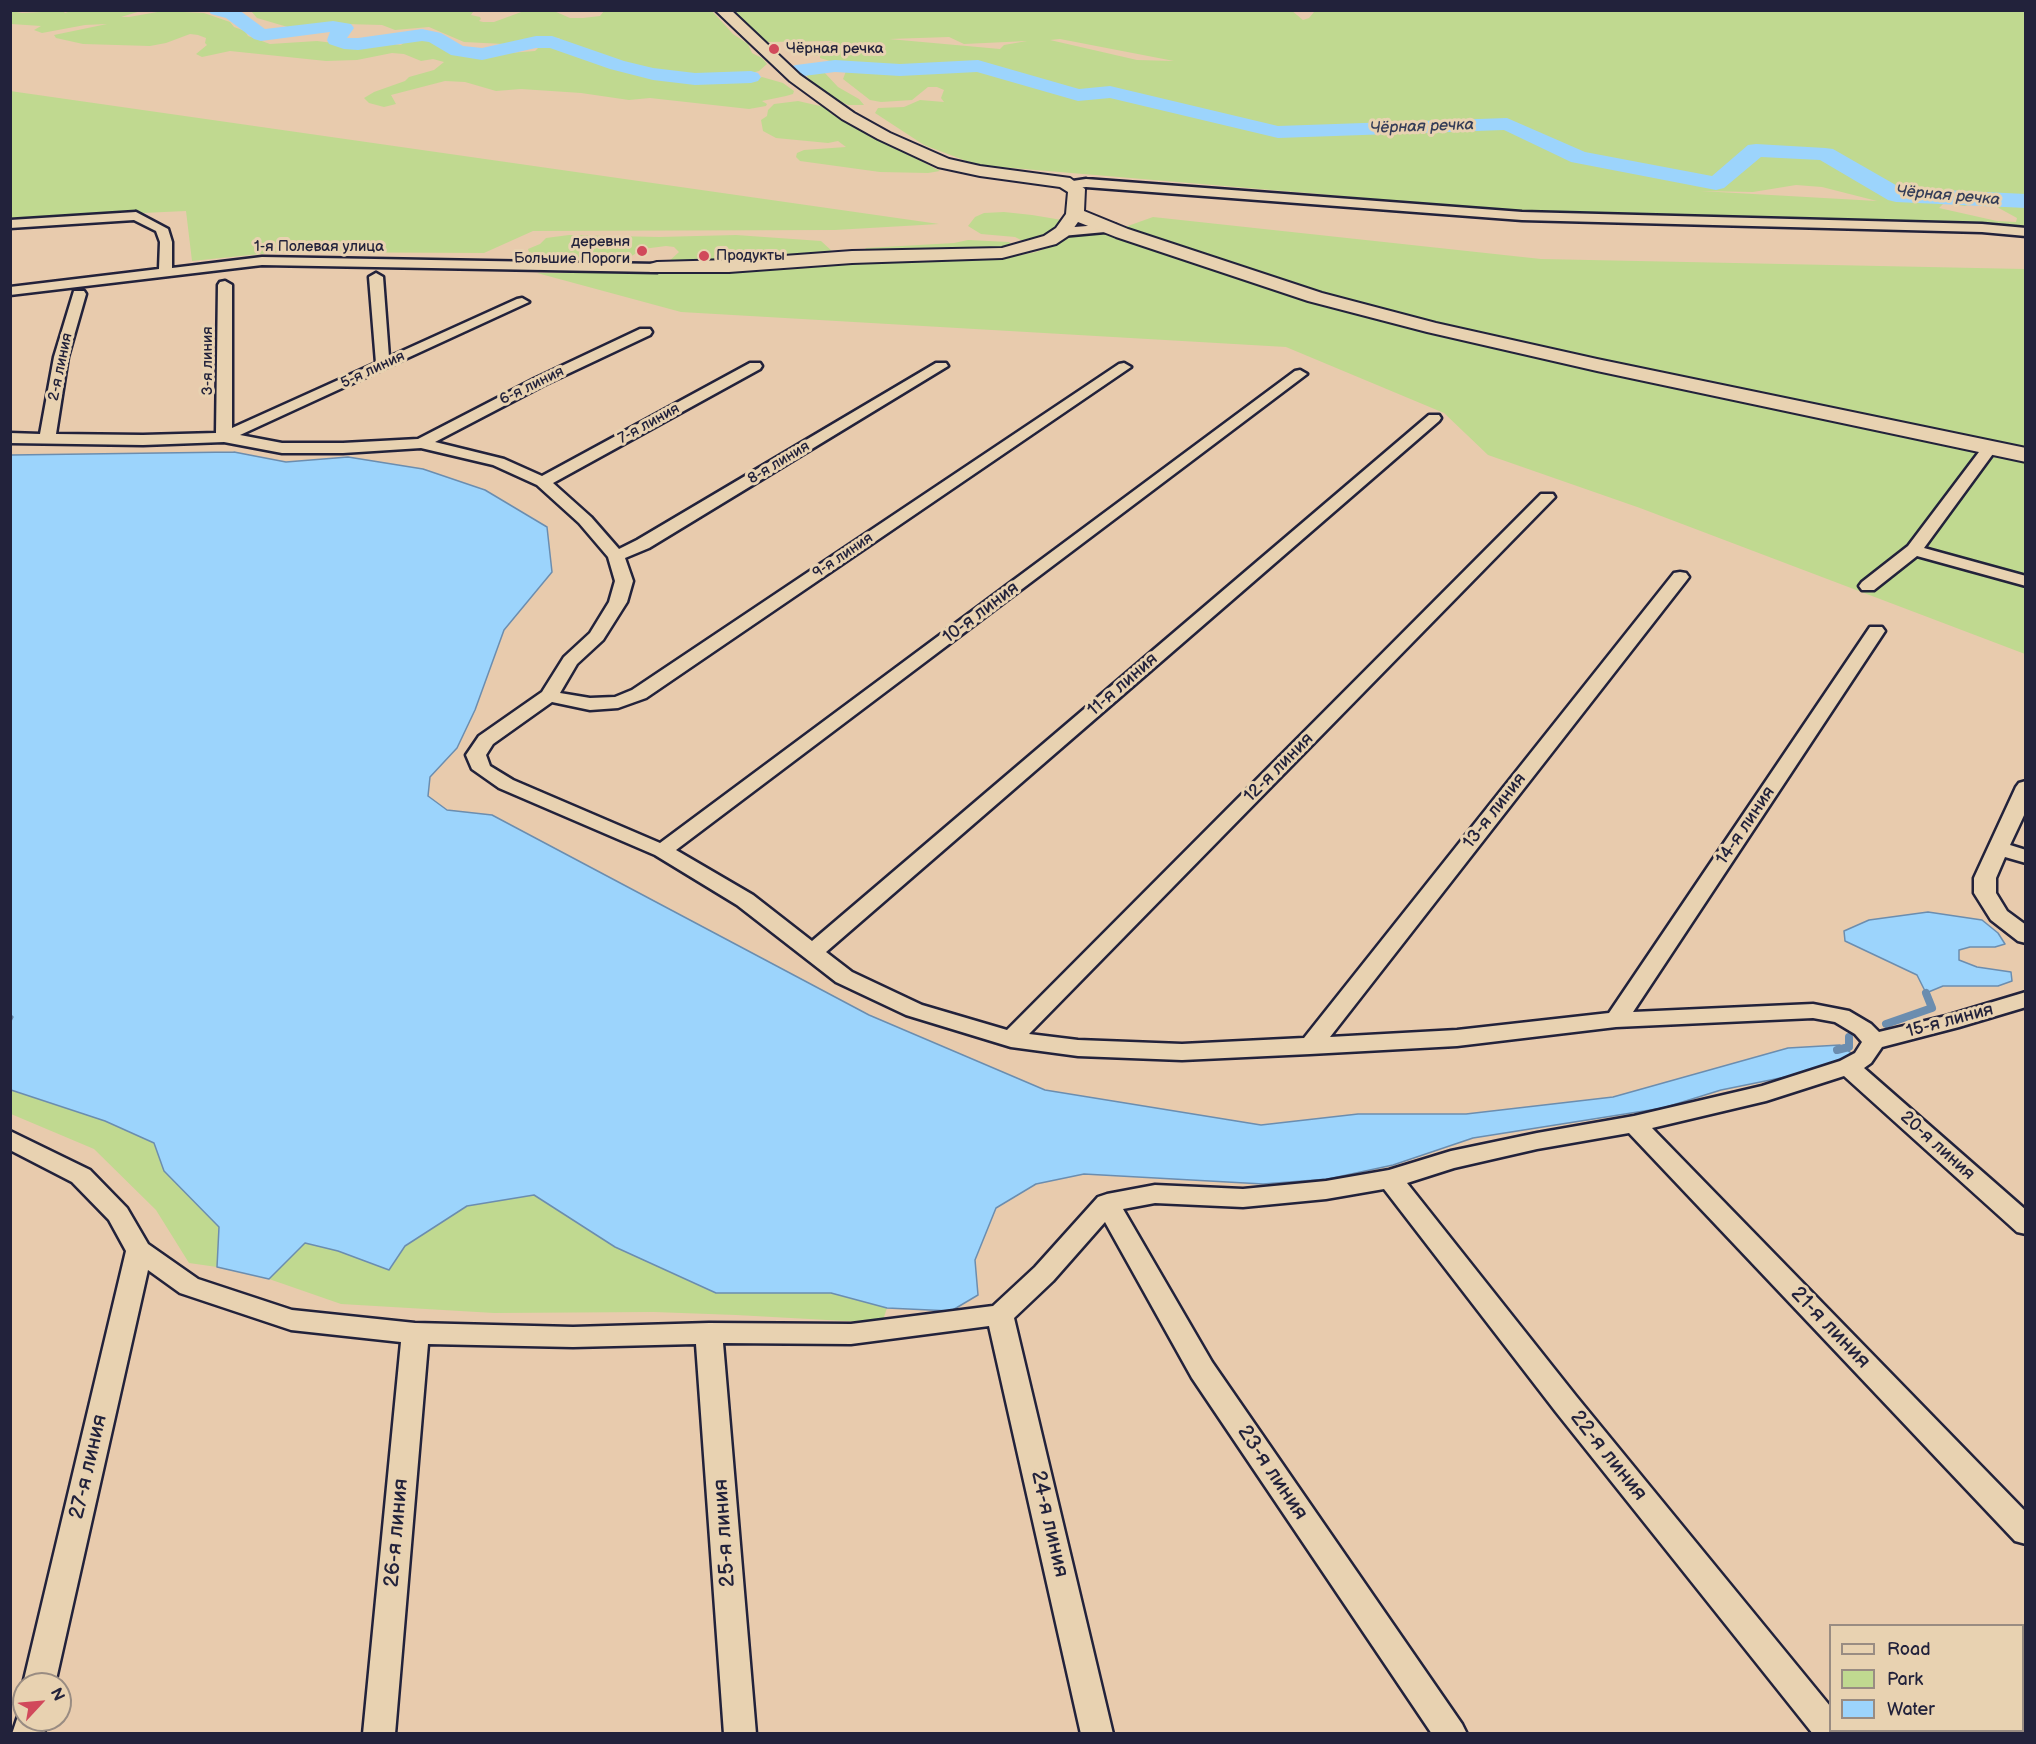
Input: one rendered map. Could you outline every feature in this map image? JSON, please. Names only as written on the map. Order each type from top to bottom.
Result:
[{"type":"street","points":[[722,10],[816,95],[884,136],[926,157],[963,168],[1054,180],[1070,185],[1086,183],[1522,216],[2025,231]]},
{"type":"street","points":[[1062,232],[1075,214],[1077,193],[1070,185]]},
{"type":"street","points":[[1075,214],[1315,297],[1434,328],[2025,455]]},
{"type":"street","points":[[10,224],[136,216],[162,229],[166,242],[165,272]]},
{"type":"street","points":[[657,268],[729,266],[895,255],[1002,253],[1040,244],[1062,232],[1112,228]]},
{"type":"street","name":"1-я Полевая улица","points":[[10,291],[262,261],[657,268]]},
{"type":"street","points":[[376,277],[383,365]]},
{"type":"street","name":"3-я линия","points":[[224,437],[225,285]]},
{"type":"street","name":"2-я линия","points":[[47,440],[61,357],[79,294]]},
{"type":"street","name":"5-я линия","points":[[224,437],[522,302]]},
{"type":"street","name":"6-я линия","points":[[421,443],[539,382],[645,332]]},
{"type":"street","name":"7-я линия","points":[[543,482],[755,366]]},
{"type":"street","name":"8-я линия","points":[[616,556],[643,544],[941,366]]},
{"type":"street","name":"9-я линия","points":[[549,696],[590,704],[618,702],[639,694],[1124,367]]},
{"type":"street","name":"10-я линия","points":[[662,851],[1300,374]]},
{"type":"street","name":"11-я линия","points":[[812,953],[1434,418]]},
{"type":"street","points":[[10,438],[47,440],[224,437],[282,448],[343,448],[421,443],[498,462],[543,482],[585,519],[616,556],[624,581],[618,602],[597,636],[570,661],[549,696],[486,740],[476,755],[482,769],[506,784],[662,851],[745,900],[844,977],[914,1010],[1011,1039],[1078,1048],[1182,1052],[1457,1038],[1616,1020],[1813,1011],[1841,1016],[1863,1029],[1874,1041],[1863,1058],[1848,1067],[1766,1093],[1634,1124],[1450,1160],[1390,1179],[1326,1190],[1243,1198],[1155,1194],[1107,1203],[1044,1274],[1000,1315],[851,1334],[709,1333],[573,1337],[415,1333],[291,1320],[189,1286],[139,1251],[118,1214],[81,1176],[10,1139]]},
{"type":"street","points":[[1868,586],[1914,550],[1990,447]]},
{"type":"street","name":"12-я линия","points":[[1011,1039],[1547,497]]},
{"type":"street","points":[[1914,550],[2025,581]]},
{"type":"street","name":"13-я линия","points":[[1310,1046],[1680,577]]},
{"type":"street","name":"14-я линия","points":[[1616,1020],[1876,631]]},
{"type":"street","points":[[2025,787],[2000,849],[1985,878],[1984,893],[1998,915],[2025,936]]},
{"type":"street","points":[[2000,849],[2025,857]]},
{"type":"street","name":"15-я линия","points":[[1874,1041],[1951,1022],[2025,999]]},
{"type":"street","name":"20-я линия","points":[[1848,1067],[2025,1225]]},
{"type":"street","name":"21-я линия","points":[[1634,1124],[2025,1532]]},
{"type":"street","name":"22-я линия","points":[[1390,1179],[1566,1404],[1829,1727]]},
{"type":"street","name":"23-я линия","points":[[1107,1203],[1202,1370],[1451,1734]]},
{"type":"street","name":"27-я линия","points":[[42,1672],[139,1251]]},
{"type":"street","name":"24-я линия","points":[[1000,1315],[1097,1734]]},
{"type":"street","name":"26-я линия","points":[[379,1734],[415,1333]]},
{"type":"street","name":"25-я линия","points":[[709,1333],[740,1734]]},
{"type":"green space","points":[[74,10],[141,11],[121,17],[163,11],[204,13],[230,22],[234,27],[245,31],[248,36],[270,44],[317,41],[358,46],[386,43],[401,45],[407,39],[424,38],[471,56],[535,51],[542,44],[557,49],[565,44],[559,38],[545,37],[504,44],[464,42],[429,27],[395,30],[382,25],[345,24],[291,28],[257,18],[251,11],[471,11],[473,12],[471,15],[480,17],[479,21],[494,22],[524,11],[554,11],[570,18],[583,18],[600,16],[604,11],[712,11],[733,34],[748,44],[752,53],[762,58],[767,64],[759,71],[739,76],[716,79],[678,77],[678,79],[683,82],[743,83],[762,77],[783,83],[794,91],[793,94],[762,101],[767,104],[766,106],[749,109],[650,98],[629,100],[581,93],[521,89],[496,91],[465,82],[445,81],[391,95],[396,104],[384,107],[369,103],[364,98],[405,81],[409,77],[434,70],[444,62],[433,59],[421,61],[404,54],[392,53],[357,60],[326,61],[230,51],[202,57],[196,54],[207,45],[206,38],[198,35],[190,34],[150,46],[83,44],[56,38],[54,35],[107,24],[85,25],[42,33],[34,30],[41,26],[11,24],[11,11],[22,13],[63,11],[65,13]]},
{"type":"green space","points":[[1291,10],[1303,20],[1309,18],[1313,10],[2025,11],[2025,230],[1888,221],[1519,211],[977,165],[924,145],[875,113],[878,108],[904,107],[920,100],[944,102],[941,98],[944,90],[928,87],[912,100],[881,102],[870,100],[843,79],[848,66],[842,62],[811,55],[810,51],[814,47],[834,41],[767,42],[757,32],[745,26],[746,23],[732,11]],"holes":[[[949,37],[964,44],[1027,41],[1004,45],[1000,49],[889,39]],[[1060,39],[1174,61],[1137,60],[1050,40]],[[1796,185],[1822,187],[1877,201],[1700,191],[1753,192]],[[1968,201],[1995,206],[2017,218],[2016,222],[1997,221],[1939,208],[1944,203],[1965,206],[1970,204]]]},
{"type":"green space","points":[[824,72],[838,87],[859,99],[864,105],[848,105],[826,95],[808,78],[806,73]]},
{"type":"green space","points":[[10,91],[939,224],[835,230],[533,231],[484,253],[280,252],[192,261],[186,211],[11,219]]},
{"type":"green space","points":[[798,101],[829,108],[830,113],[842,120],[940,171],[880,172],[800,161],[796,157],[797,153],[804,150],[846,147],[838,141],[828,143],[776,138],[763,131],[761,120],[767,116],[768,110],[774,104]]},
{"type":"green space","points":[[1004,212],[1062,220],[1051,232],[1025,242],[1015,237],[981,234],[968,226],[975,217],[984,213]]},
{"type":"green space","points":[[1153,217],[1541,259],[2025,269],[2025,654],[1640,508],[1488,455],[1444,413],[1286,347],[681,312],[537,273],[583,273],[667,263],[679,252],[674,247],[643,249],[626,262],[586,265],[531,259],[528,249],[540,244],[546,238],[569,235],[659,237],[736,235],[821,241],[844,262],[1005,258],[1036,252],[1058,244],[1070,234],[1111,232]]},
{"type":"green space","points":[[968,240],[1009,242],[1013,246],[938,252],[863,251],[866,248],[954,243]]},
{"type":"green space","points":[[10,1090],[105,1121],[154,1143],[164,1171],[219,1227],[217,1267],[189,1263],[156,1210],[94,1149],[11,1114]]},
{"type":"green space","points":[[534,1195],[615,1247],[716,1293],[831,1293],[887,1308],[882,1323],[654,1312],[494,1313],[341,1304],[269,1279],[305,1242],[338,1251],[389,1270],[405,1246],[467,1206]]},
{"type":"water","points":[[234,452],[286,462],[348,457],[423,469],[485,490],[547,527],[552,572],[504,630],[475,710],[457,748],[430,777],[428,796],[447,810],[492,815],[869,1015],[1045,1090],[1261,1125],[1358,1114],[1466,1114],[1613,1097],[1788,1048],[1840,1045],[1854,1055],[1810,1072],[1721,1090],[1663,1108],[1473,1138],[1393,1165],[1328,1179],[1263,1184],[1084,1174],[1036,1184],[996,1208],[975,1260],[978,1295],[951,1311],[887,1308],[831,1293],[716,1293],[615,1247],[534,1195],[467,1206],[405,1246],[389,1270],[338,1251],[305,1243],[269,1279],[217,1267],[219,1227],[164,1171],[154,1143],[105,1121],[11,1090],[10,1023],[13,1017],[11,1015],[11,455]]},
{"type":"water","points":[[1928,912],[1982,920],[1998,933],[2005,944],[1959,950],[1959,960],[1977,967],[2011,972],[2012,981],[1998,986],[1943,986],[1926,993],[1917,975],[1845,941],[1844,931],[1869,920]]},
{"type":"waterway","name":"Чёрная речка","points":[[217,10],[232,14],[261,35],[333,26],[345,28],[339,31],[336,40],[344,43],[358,44],[422,35],[434,37],[458,51],[482,54],[536,42],[552,42],[617,65],[653,74],[695,79],[751,77]]},
{"type":"waterway","name":"Чёрная речка","points":[[796,71],[835,66],[900,70],[978,66],[1078,95],[1110,92],[1278,132],[1507,124],[1579,157],[1716,183],[1756,150],[1825,154],[1896,195],[2026,201]]},
{"type":"waterway","points":[[1886,1024],[1932,1008],[1926,993]]},
{"type":"waterway","points":[[1837,1050],[1849,1047],[1849,1037]]},
{"type":"place","name":"Чёрная речка","points":[[774,49]]},
{"type":"place","name":"деревня Большие Пороги","points":[[642,251]]},
{"type":"place","name":"Продукты","points":[[704,256]]}]
